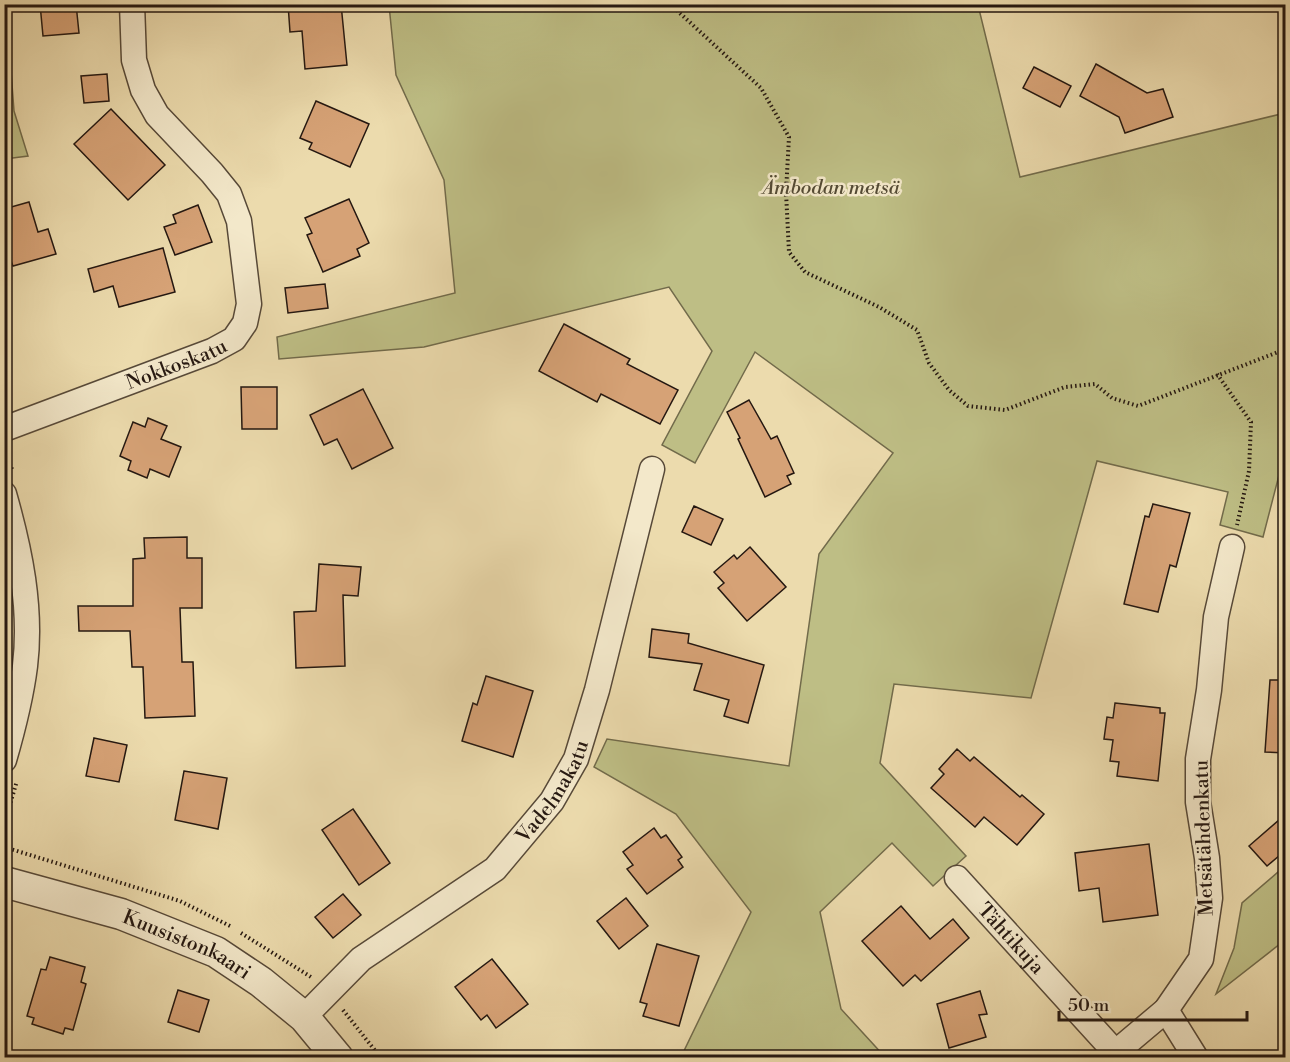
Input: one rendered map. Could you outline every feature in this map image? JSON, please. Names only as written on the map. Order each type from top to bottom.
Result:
[{"type":"street","name":"Nokkoskatu","points":[[4,429],[212,351],[234,339],[245,323],[249,304],[239,221],[229,194],[157,115],[143,90],[134,60],[132,4]]},
{"type":"street","name":"Vadelmakatu","points":[[304,1017],[361,959],[495,869],[552,801],[576,759],[597,690],[652,469]]},
{"type":"street","points":[[4,494],[23,575],[27,623],[25,666],[17,711],[4,760]]},
{"type":"street","name":"Metsätähdenkatu","points":[[1112,1055],[1166,1010],[1201,959],[1210,898],[1207,858],[1198,802],[1198,759],[1209,690],[1216,617],[1232,547]]},
{"type":"street","name":"Tähtikuja","points":[[957,878],[1112,1055]]},
{"type":"street","name":"Kuusistonkaari","points":[[4,882],[121,914],[216,952],[261,982],[304,1017],[338,1058]]},
{"type":"street","points":[[1166,1010],[1196,1058]]},
{"type":"path","points":[[670,4],[761,88],[789,138],[786,192],[789,252],[805,272],[879,307],[917,330],[929,363],[949,390],[968,406],[1005,410],[1065,387],[1095,384],[1112,398],[1138,406],[1286,349]]},
{"type":"path","points":[[1217,374],[1251,422],[1249,471],[1232,547]]},
{"type":"path","points":[[337,1003],[381,1058]]},
{"type":"green space","points":[[6,5],[14,111],[28,156],[5,159]]},
{"type":"green space","name":"Ämbodan metsä","points":[[389,5],[978,5],[1020,177],[1285,113],[1285,452],[1263,537],[1220,525],[1228,492],[1097,461],[1031,698],[894,684],[880,763],[966,856],[933,886],[892,843],[820,912],[841,1009],[885,1057],[681,1057],[751,912],[676,814],[594,767],[607,739],[789,766],[819,554],[893,453],[755,352],[695,463],[662,445],[712,351],[669,287],[424,347],[279,359],[277,337],[455,293],[444,180],[396,75]]},
{"type":"green space","points":[[1285,866],[1285,940],[1216,994],[1234,948],[1242,903]]},
{"type":"building","points":[[40,4],[76,4],[79,33],[43,36]]},
{"type":"building","points":[[288,4],[341,4],[347,65],[305,69],[302,31],[290,32]]},
{"type":"building","points":[[1096,64],[1147,93],[1163,89],[1173,117],[1125,133],[1119,117],[1080,96]]},
{"type":"building","points":[[1034,67],[1071,86],[1060,107],[1023,88]]},
{"type":"building","points":[[107,74],[109,101],[84,103],[81,76]]},
{"type":"building","points":[[316,101],[369,124],[350,167],[309,149],[312,143],[300,138]]},
{"type":"building","points":[[111,109],[165,165],[128,200],[74,144]]},
{"type":"building","points":[[349,199],[369,243],[357,249],[360,256],[323,272],[307,235],[312,233],[305,218]]},
{"type":"building","points":[[29,202],[38,232],[48,229],[56,254],[13,266],[11,261],[4,263],[4,209]]},
{"type":"building","points":[[198,205],[212,242],[175,255],[164,227],[176,223],[173,215]]},
{"type":"building","points":[[163,248],[175,292],[119,307],[113,286],[94,292],[88,269]]},
{"type":"building","points":[[325,284],[328,308],[288,313],[285,288]]},
{"type":"building","points":[[564,324],[630,359],[627,364],[678,390],[660,424],[601,394],[597,402],[539,371]]},
{"type":"building","points":[[241,387],[277,387],[277,429],[242,429]]},
{"type":"building","points":[[363,389],[393,448],[352,469],[337,439],[324,445],[310,415]]},
{"type":"building","points":[[749,400],[771,439],[777,436],[794,473],[787,476],[791,484],[765,497],[727,412]]},
{"type":"building","points":[[148,418],[167,426],[161,439],[181,447],[169,477],[150,469],[147,478],[128,470],[131,461],[120,456],[133,422],[145,427]]},
{"type":"building","points":[[1153,504],[1190,513],[1176,567],[1170,565],[1158,612],[1124,604],[1145,516],[1149,517]]},
{"type":"building","points":[[694,506],[723,519],[711,545],[682,532]]},
{"type":"building","points":[[187,537],[187,558],[202,558],[202,608],[180,608],[182,662],[193,662],[195,716],[145,718],[143,667],[132,667],[130,631],[79,631],[78,606],[133,606],[133,559],[145,558],[144,538]]},
{"type":"building","points":[[750,547],[786,587],[747,621],[718,588],[724,583],[714,572],[734,555],[737,559]]},
{"type":"building","points":[[319,564],[361,567],[358,596],[343,595],[345,666],[296,668],[294,612],[316,611]]},
{"type":"building","points":[[652,629],[689,634],[688,643],[764,665],[748,723],[724,716],[729,700],[694,690],[702,664],[649,657]]},
{"type":"building","points":[[486,676],[533,691],[513,757],[462,741],[473,703],[477,705]]},
{"type":"building","points":[[1270,680],[1286,680],[1286,753],[1265,752]]},
{"type":"building","points":[[1115,703],[1160,708],[1160,713],[1165,713],[1158,781],[1117,776],[1119,762],[1110,761],[1113,740],[1104,739],[1107,717],[1113,718]]},
{"type":"building","points":[[94,738],[127,745],[119,782],[86,776]]},
{"type":"building","points":[[957,749],[970,761],[974,757],[1020,797],[1022,795],[1044,814],[1017,845],[984,817],[975,827],[931,788],[944,774],[939,769]]},
{"type":"building","points":[[184,771],[227,778],[218,829],[175,820]]},
{"type":"building","points":[[353,809],[390,863],[359,885],[322,830]]},
{"type":"building","points":[[1286,814],[1286,850],[1267,866],[1249,846]]},
{"type":"building","points":[[654,828],[661,838],[666,835],[682,857],[678,860],[683,867],[647,894],[627,869],[633,865],[623,852]]},
{"type":"building","points":[[1149,844],[1158,915],[1103,922],[1099,888],[1079,891],[1075,853]]},
{"type":"building","points":[[343,894],[361,915],[333,938],[315,917]]},
{"type":"building","points":[[626,898],[648,926],[619,949],[597,921]]},
{"type":"building","points":[[901,906],[930,939],[953,919],[969,938],[921,981],[915,975],[903,986],[862,941]]},
{"type":"building","points":[[657,944],[699,956],[679,1026],[643,1016],[647,1004],[640,1002]]},
{"type":"building","points":[[50,957],[85,967],[81,982],[86,984],[73,1030],[65,1028],[63,1034],[32,1024],[34,1018],[27,1016],[41,969],[46,970]]},
{"type":"building","points":[[492,959],[528,1004],[496,1028],[487,1015],[481,1020],[455,987]]},
{"type":"building","points":[[178,990],[209,1000],[199,1032],[168,1022]]},
{"type":"building","points":[[980,991],[987,1014],[979,1015],[986,1037],[949,1048],[937,1004]]}]
